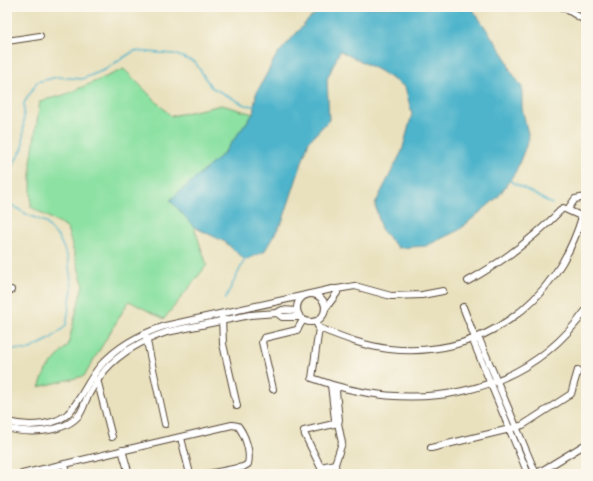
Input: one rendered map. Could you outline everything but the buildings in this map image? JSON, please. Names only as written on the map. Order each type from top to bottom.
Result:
[{"type":"street","points":[[563,7],[586,21]]},
{"type":"street","points":[[7,41],[40,36]]},
{"type":"street","points":[[568,209],[575,199],[586,197]]},
{"type":"street","points":[[319,328],[356,342],[398,350],[442,348],[464,343],[485,334],[506,322],[525,308],[542,291],[569,252],[584,218],[568,209],[563,208],[522,246],[496,265],[468,281]]},
{"type":"street","points":[[7,422],[32,425],[52,421],[62,417],[72,410],[94,379],[118,357],[145,336],[167,332],[270,302],[332,289],[337,290],[356,286],[379,294],[401,296],[422,295],[443,291]]},
{"type":"street","points":[[325,309],[337,290]]},
{"type":"street","points":[[222,317],[274,313],[282,317],[297,316],[309,322],[316,322],[324,315],[324,302],[320,297],[308,295],[299,302],[297,316],[297,330],[264,338],[262,342],[274,389]]},
{"type":"street","points":[[291,298],[297,316]]},
{"type":"street","points":[[270,302],[274,313]]},
{"type":"street","points":[[463,307],[475,338],[480,340],[510,429],[528,474]]},
{"type":"street","points":[[316,322],[319,328],[312,378],[338,387],[373,395],[412,397],[453,393],[495,381],[522,368],[549,349],[566,334],[586,310]]},
{"type":"street","points":[[222,317],[223,344],[237,406]]},
{"type":"street","points":[[145,336],[165,424]]},
{"type":"street","points":[[431,448],[518,427],[537,417],[572,394],[578,370]]},
{"type":"street","points":[[7,428],[28,431],[54,428],[66,424],[79,415],[94,379]]},
{"type":"street","points":[[94,379],[112,437]]},
{"type":"street","points":[[495,381],[518,427],[535,474],[586,444]]},
{"type":"street","points":[[331,385],[335,420],[338,423]]},
{"type":"street","points":[[336,474],[335,464],[342,443],[338,423],[336,391],[338,387]]},
{"type":"street","points":[[76,403],[81,403],[84,406]]},
{"type":"street","points":[[72,410],[75,414],[79,415]]},
{"type":"street","points":[[62,417],[66,424]]},
{"type":"street","points":[[52,421],[51,425],[54,428]]},
{"type":"street","points":[[324,474],[304,431],[338,423]]},
{"type":"street","points":[[22,474],[232,425],[238,426],[249,452],[248,464],[243,467],[208,474]]},
{"type":"street","points":[[181,438],[190,474]]},
{"type":"street","points":[[122,450],[129,474]]},
{"type":"street","points":[[65,464],[67,474]]},
{"type":"street","points":[[321,467],[335,464]]},
{"type":"green space","points":[[124,69],[171,116],[222,105],[253,114],[223,154],[171,200],[194,227],[207,265],[164,319],[129,301],[84,376],[39,387],[46,370],[68,345],[83,284],[67,228],[31,207],[31,162],[40,101],[64,95]]},
{"type":"water","points":[[324,7],[471,7],[505,56],[510,70],[522,87],[522,108],[529,138],[516,171],[498,197],[459,230],[426,246],[398,248],[381,229],[375,204],[402,151],[412,114],[405,87],[378,70],[340,51],[327,79],[329,120],[309,141],[283,220],[264,252],[245,260],[225,242],[194,227],[170,200],[223,154],[253,114],[256,94],[276,56],[308,20]]},
{"type":"waterway","points":[[7,175],[23,148],[24,103],[37,82],[57,77],[82,79],[104,70],[134,51],[174,54],[195,62],[211,87],[245,105],[256,106]]},
{"type":"waterway","points":[[509,180],[552,204]]},
{"type":"waterway","points":[[7,202],[26,214],[45,222],[59,238],[68,258],[72,288],[66,326],[50,339],[28,350],[7,349]]},
{"type":"waterway","points":[[225,299],[245,259]]}]
